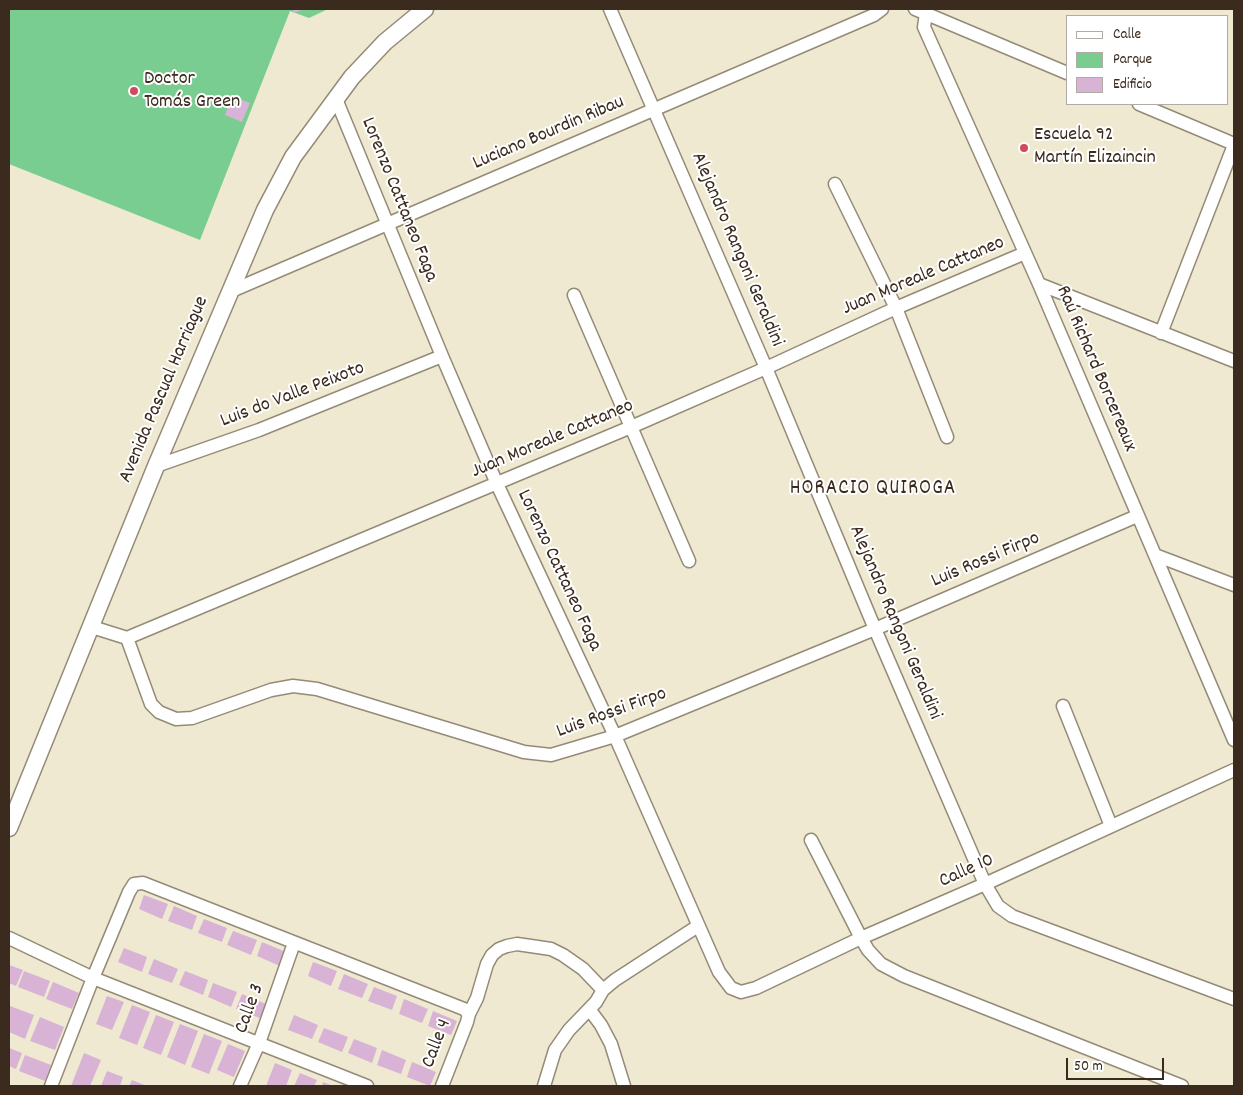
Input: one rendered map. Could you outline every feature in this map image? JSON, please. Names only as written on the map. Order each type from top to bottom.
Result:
[{"type":"street","name":"Avenida Pascual Harriague","points":[[9,828],[156,466],[265,210],[293,157],[352,77],[385,42],[425,9]]},
{"type":"street","name":"Alejandro Rangoni Geraldini","points":[[610,9],[655,109],[985,884],[998,906],[1012,916],[1234,999]]},
{"type":"street","name":"Luciano Bourdin Ribau","points":[[229,292],[874,15],[882,9]]},
{"type":"street","points":[[920,11],[1066,73]]},
{"type":"street","name":"Raú Richard Borcereaux","points":[[920,11],[924,27],[1039,284],[1234,740]]},
{"type":"street","name":"Lorenzo Cattaneo Faga","points":[[336,99],[497,484],[615,736],[719,972]]},
{"type":"street","points":[[1141,105],[1234,145],[1161,332]]},
{"type":"street","points":[[836,184],[896,308],[946,437]]},
{"type":"street","name":"Juan Moreale Cattaneo","points":[[127,638],[631,428],[896,308],[1024,254]]},
{"type":"street","points":[[1039,284],[1234,361]]},
{"type":"street","points":[[574,295],[689,560]]},
{"type":"street","name":"Luis do Valle Peixoto","points":[[156,466],[258,430],[442,356]]},
{"type":"street","name":"Luis Rossi Firpo","points":[[127,638],[151,704],[159,712],[176,719],[192,718],[271,690],[294,686],[317,690],[524,752],[551,755],[615,736],[875,629],[1137,516]]},
{"type":"street","points":[[1155,555],[1234,585]]},
{"type":"street","points":[[92,627],[127,638]]},
{"type":"street","points":[[1063,706],[1111,826]]},
{"type":"street","name":"Calle 10","points":[[719,972],[731,988],[741,992],[756,988],[860,938],[985,884],[1234,770]]},
{"type":"street","points":[[812,840],[860,938],[881,964],[904,976],[1182,1086]]},
{"type":"street","points":[[51,1086],[93,978],[134,884],[143,883],[464,1009],[469,1014]]},
{"type":"street","points":[[544,1086],[555,1050],[569,1030],[589,1009],[603,990],[615,980],[698,926]]},
{"type":"street","points":[[9,938],[93,978],[367,1086]]},
{"type":"street","name":"Calle 3","points":[[240,1086],[259,1042],[294,942]]},
{"type":"street","name":"Calle 4","points":[[442,1086],[469,1014],[477,998],[487,964],[498,949],[517,944],[551,949],[583,969],[603,990]]},
{"type":"street","points":[[589,1009],[601,1025],[611,1044],[624,1086]]},
{"type":"green space","name":"Doctor Tomás Green","points":[[9,9],[328,9],[309,18],[290,11],[200,240],[9,164]]},
{"type":"building","points":[[292,9],[304,9],[294,13]]},
{"type":"building","points":[[232,96],[250,103],[242,122],[225,115]]},
{"type":"building","points":[[144,895],[168,904],[162,919],[139,909]]},
{"type":"building","points":[[174,906],[197,916],[192,930],[168,921]]},
{"type":"building","points":[[204,919],[227,928],[222,942],[198,933]]},
{"type":"building","points":[[233,931],[257,940],[251,955],[227,945]]},
{"type":"building","points":[[262,942],[286,952],[280,966],[257,956]]},
{"type":"building","points":[[124,948],[147,957],[142,972],[118,962]]},
{"type":"building","points":[[154,959],[178,969],[172,983],[148,974]]},
{"type":"building","points":[[313,962],[337,971],[331,986],[308,976]]},
{"type":"building","points":[[9,965],[23,970],[16,986],[9,983]]},
{"type":"building","points":[[24,971],[50,981],[44,997],[18,987]]},
{"type":"building","points":[[185,971],[208,980],[203,995],[179,985]]},
{"type":"building","points":[[344,974],[368,984],[362,998],[338,989]]},
{"type":"building","points":[[53,982],[79,993],[72,1009],[46,999]]},
{"type":"building","points":[[213,983],[237,992],[231,1007],[208,997]]},
{"type":"building","points":[[374,987],[397,996],[392,1010],[368,1001]]},
{"type":"building","points":[[242,994],[266,1004],[260,1018],[236,1009]]},
{"type":"building","points":[[107,996],[124,1002],[112,1030],[96,1024]]},
{"type":"building","points":[[404,999],[428,1009],[422,1023],[399,1014]]},
{"type":"building","points":[[132,1005],[150,1012],[137,1045],[119,1038]]},
{"type":"building","points":[[10,1006],[34,1015],[25,1039],[9,1032]]},
{"type":"building","points":[[433,1011],[457,1021],[451,1035],[428,1026]]},
{"type":"building","points":[[156,1015],[174,1022],[161,1055],[143,1048]]},
{"type":"building","points":[[294,1015],[318,1025],[312,1039],[288,1030]]},
{"type":"building","points":[[40,1017],[64,1027],[55,1050],[30,1041]]},
{"type":"building","points":[[180,1024],[198,1031],[185,1065],[167,1057]]},
{"type":"building","points":[[324,1028],[348,1037],[342,1052],[318,1042]]},
{"type":"building","points":[[204,1034],[222,1041],[209,1074],[191,1067]]},
{"type":"building","points":[[354,1039],[377,1048],[372,1063],[348,1053]]},
{"type":"building","points":[[228,1044],[245,1051],[234,1077],[217,1070]]},
{"type":"building","points":[[9,1048],[22,1053],[16,1069],[9,1066]]},
{"type":"building","points":[[382,1050],[406,1060],[401,1074],[377,1065]]},
{"type":"building","points":[[84,1053],[101,1060],[90,1086],[71,1086]]},
{"type":"building","points":[[25,1055],[51,1065],[45,1081],[19,1071]]},
{"type":"building","points":[[412,1062],[436,1072],[430,1086],[407,1077]]},
{"type":"building","points":[[275,1063],[292,1070],[286,1086],[266,1086]]},
{"type":"building","points":[[107,1071],[123,1077],[120,1086],[101,1086]]},
{"type":"building","points":[[300,1073],[317,1080],[314,1086],[294,1086]]},
{"type":"building","points":[[132,1080],[147,1086],[129,1086]]},
{"type":"building","points":[[323,1082],[333,1086],[322,1086]]},
{"type":"place","name":"Doctor Tomás Green","points":[[134,91]]},
{"type":"place","name":"Escuela 92 Martín Elizaincin","points":[[1024,148]]},
{"type":"district","name":"HORACIO QUIROGA","points":[[873,490]]}]
